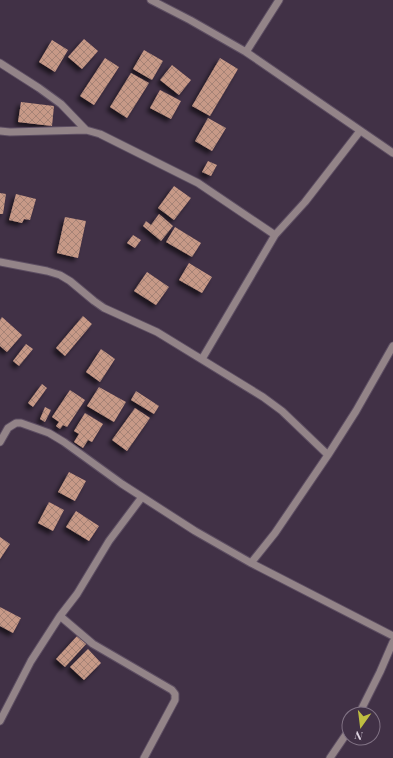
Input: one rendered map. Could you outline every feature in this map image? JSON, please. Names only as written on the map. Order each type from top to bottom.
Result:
[{"type":"street","points":[[150,0],[190,20],[246,52],[393,152]]},
{"type":"street","points":[[246,52],[279,0]]},
{"type":"street","points":[[0,63],[61,104],[86,130]]},
{"type":"street","points":[[0,131],[86,130],[100,134],[198,183],[275,235]]},
{"type":"street","points":[[202,359],[275,235],[305,202],[360,131]]},
{"type":"street","points":[[0,262],[60,275],[70,281],[104,308],[157,332],[263,397],[282,411],[328,455]]},
{"type":"street","points":[[251,563],[275,533],[328,455],[356,411],[393,346]]},
{"type":"street","points":[[0,442],[8,428],[16,423],[21,423],[49,433],[64,442],[122,484],[195,531],[251,563],[393,636]]},
{"type":"street","points":[[0,721],[30,661],[60,616],[77,594],[109,541],[142,497]]},
{"type":"street","points":[[60,616],[93,644],[172,690],[175,694],[175,700],[144,758]]},
{"type":"street","points":[[363,706],[393,642]]},
{"type":"street","points":[[330,758],[341,742]]},
{"type":"building","points":[[84,39],[98,51],[82,69],[68,57]]},
{"type":"building","points":[[52,40],[68,50],[55,72],[39,62]]},
{"type":"building","points":[[144,50],[163,61],[152,80],[133,69]]},
{"type":"building","points":[[105,58],[119,67],[94,105],[80,96]]},
{"type":"building","points":[[220,58],[238,69],[210,116],[192,106]]},
{"type":"building","points":[[172,65],[191,80],[179,95],[160,80]]},
{"type":"building","points":[[131,73],[149,83],[127,118],[110,107]]},
{"type":"building","points":[[160,90],[181,101],[171,119],[150,108]]},
{"type":"building","points":[[21,102],[54,106],[52,126],[18,122]]},
{"type":"building","points":[[208,118],[226,128],[212,151],[195,141]]},
{"type":"building","points":[[208,161],[217,165],[211,176],[202,172]]},
{"type":"building","points":[[174,186],[191,198],[174,220],[158,208]]},
{"type":"building","points":[[0,193],[6,194],[3,214],[0,214]]},
{"type":"building","points":[[16,194],[36,199],[30,220],[24,219],[22,223],[9,220]]},
{"type":"building","points":[[159,214],[173,226],[161,241],[143,226],[146,221],[151,225]]},
{"type":"building","points":[[65,217],[86,221],[78,258],[57,253]]},
{"type":"building","points":[[175,227],[201,243],[192,257],[166,242]]},
{"type":"building","points":[[133,235],[141,240],[135,248],[127,243]]},
{"type":"building","points":[[189,263],[212,277],[202,293],[179,280]]},
{"type":"building","points":[[147,272],[169,287],[156,305],[134,291]]},
{"type":"building","points":[[83,316],[92,324],[65,356],[56,348]]},
{"type":"building","points":[[2,317],[22,335],[7,352],[0,346],[0,320]]},
{"type":"building","points":[[26,344],[33,349],[19,366],[13,361]]},
{"type":"building","points":[[101,349],[115,359],[100,382],[86,372]]},
{"type":"building","points":[[42,384],[47,388],[33,407],[28,403]]},
{"type":"building","points":[[99,387],[126,402],[114,422],[87,406]]},
{"type":"building","points":[[70,390],[85,400],[67,427],[63,425],[60,429],[56,426],[59,422],[52,417]]},
{"type":"building","points":[[136,391],[159,406],[154,414],[131,400]]},
{"type":"building","points":[[45,407],[51,410],[45,422],[40,419]]},
{"type":"building","points":[[135,408],[150,418],[127,451],[112,440]]},
{"type":"building","points":[[85,413],[103,424],[92,442],[88,440],[83,448],[74,442],[79,434],[74,431]]},
{"type":"building","points":[[69,472],[86,481],[75,501],[58,492]]},
{"type":"building","points":[[49,502],[64,510],[53,531],[38,523]]},
{"type":"building","points":[[76,511],[99,526],[89,541],[66,527]]},
{"type":"building","points":[[0,537],[10,544],[0,559]]},
{"type":"building","points":[[0,607],[21,618],[13,633],[0,626]]},
{"type":"building","points":[[78,635],[87,643],[65,667],[56,659]]},
{"type":"building","points":[[88,649],[101,663],[84,680],[70,667]]}]
